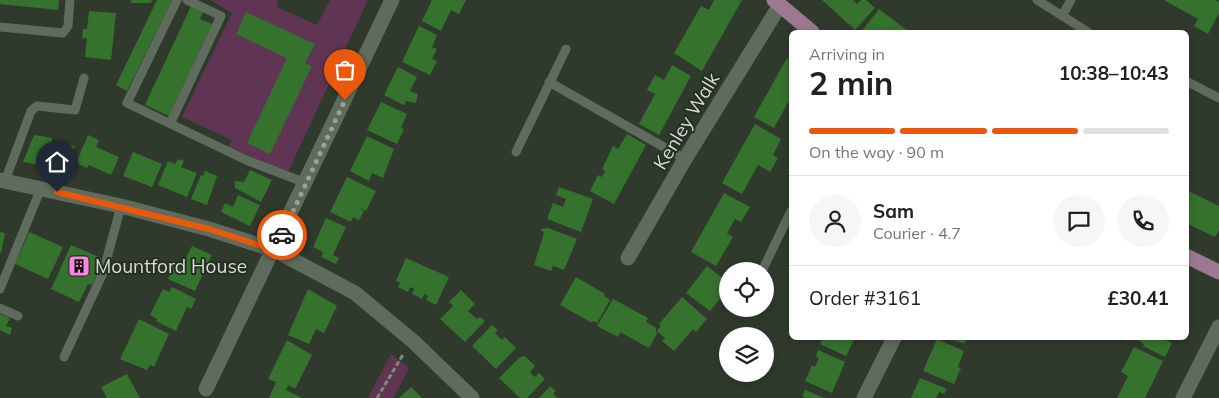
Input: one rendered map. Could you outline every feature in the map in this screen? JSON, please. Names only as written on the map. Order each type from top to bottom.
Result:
[{"type":"main road","points":[[777,2],[810,30]]},
{"type":"main road","points":[[1189,257],[1219,272]]},
{"type":"street","points":[[206,389],[392,0]]},
{"type":"street","name":"Kenley Walk","points":[[628,258],[777,2]]},
{"type":"street","points":[[2,180],[121,206],[209,229],[274,250],[356,293],[414,342],[472,398]]},
{"type":"street","points":[[1183,398],[1219,327]]},
{"type":"street","points":[[864,398],[893,340]]},
{"type":"lane","points":[[0,27],[63,33],[68,26],[70,0]]},
{"type":"lane","points":[[177,0],[127,103],[246,160],[306,183]]},
{"type":"lane","points":[[170,124],[221,16],[187,0]]},
{"type":"lane","points":[[1037,0],[1085,30]]},
{"type":"lane","points":[[1062,16],[1071,0]]},
{"type":"lane","points":[[516,152],[566,49]]},
{"type":"lane","points":[[2,180],[31,111],[38,106],[75,110],[84,78]]},
{"type":"lane","points":[[549,82],[685,159]]},
{"type":"lane","points":[[1189,83],[1219,98]]},
{"type":"lane","points":[[0,290],[41,188]]},
{"type":"lane","points":[[64,357],[102,273],[121,206]]},
{"type":"lane","points":[[766,262],[789,215]]},
{"type":"lane","points":[[0,308],[18,316]]},
{"type":"path","points":[[377,398],[398,359],[414,342]]},
{"type":"shaded area","points":[[210,0],[278,0],[277,7],[317,25],[330,0],[368,0],[287,174],[228,148],[232,140],[182,117],[232,13]]},
{"type":"shaded area","points":[[391,354],[409,368],[393,398],[368,398]]},
{"type":"building","points":[[0,0],[59,0],[58,10],[0,4]]},
{"type":"building","points":[[131,0],[152,0],[151,3],[131,3]]},
{"type":"building","points":[[157,0],[172,0],[127,91],[116,85]]},
{"type":"building","points":[[432,0],[466,0],[459,14],[451,10],[441,31],[422,21]]},
{"type":"building","points":[[714,0],[742,0],[702,71],[674,53],[701,6],[709,10]]},
{"type":"building","points":[[822,0],[853,0],[857,4],[861,0],[866,0],[875,8],[855,30]]},
{"type":"building","points":[[1164,0],[1215,0],[1219,2],[1219,13],[1208,34],[1194,26],[1198,19]]},
{"type":"building","points":[[191,6],[203,12],[200,19],[212,24],[169,116],[145,105]]},
{"type":"building","points":[[879,9],[908,30],[863,30]]},
{"type":"building","points":[[89,11],[116,13],[111,60],[85,57],[87,38],[82,38],[83,29],[87,29]]},
{"type":"building","points":[[246,12],[315,44],[305,63],[312,66],[270,154],[247,143],[287,58],[236,34]]},
{"type":"building","points":[[419,26],[437,35],[432,47],[437,49],[432,59],[437,61],[430,75],[402,62]]},
{"type":"building","points":[[787,58],[789,60],[789,101],[774,128],[754,117]]},
{"type":"building","points":[[672,65],[691,76],[659,135],[639,124],[655,94],[647,90],[655,75],[664,80]]},
{"type":"building","points":[[398,67],[417,77],[410,91],[418,94],[416,103],[406,101],[404,105],[384,95]]},
{"type":"building","points":[[381,102],[407,114],[401,128],[404,129],[397,144],[367,130]]},
{"type":"building","points":[[755,124],[781,139],[773,155],[778,158],[770,172],[758,165],[742,194],[722,183]]},
{"type":"building","points":[[627,134],[646,145],[614,204],[590,191],[598,175],[602,177],[605,171],[602,169],[613,146],[618,149]]},
{"type":"building","points":[[34,135],[52,138],[52,142],[75,146],[70,170],[23,162]]},
{"type":"building","points":[[88,135],[99,140],[96,147],[119,157],[111,175],[89,165],[87,168],[76,163]]},
{"type":"building","points":[[367,136],[394,149],[383,178],[372,173],[369,181],[350,171]]},
{"type":"building","points":[[133,152],[162,164],[152,187],[123,176]]},
{"type":"building","points":[[178,159],[184,161],[181,167],[197,173],[187,197],[158,185],[168,161],[175,164]]},
{"type":"building","points":[[250,170],[272,180],[261,202],[235,188],[235,181],[244,182]]},
{"type":"building","points":[[205,171],[217,176],[207,205],[191,199],[201,175],[203,176]]},
{"type":"building","points":[[347,177],[376,191],[366,211],[358,207],[364,211],[359,220],[353,217],[351,222],[330,212]]},
{"type":"building","points":[[559,187],[593,199],[581,232],[547,219],[553,203],[563,207],[566,199],[556,195]]},
{"type":"building","points":[[1189,191],[1219,206],[1219,230],[1215,237],[1189,224]]},
{"type":"building","points":[[724,193],[750,207],[741,222],[735,219],[727,233],[733,237],[716,266],[691,252]]},
{"type":"building","points":[[238,195],[260,205],[250,226],[221,212],[225,203],[233,207]]},
{"type":"building","points":[[326,218],[346,227],[333,255],[339,258],[336,264],[321,257],[323,252],[313,247]]},
{"type":"building","points":[[548,228],[577,239],[564,270],[553,266],[551,271],[534,265],[544,233],[540,229]]},
{"type":"building","points":[[0,232],[5,233],[1,253],[0,253]]},
{"type":"building","points":[[29,232],[63,247],[48,279],[15,264]]},
{"type":"building","name":"Mountford House","points":[[71,245],[101,258],[94,274],[97,275],[92,285],[88,284],[79,302],[51,289]]},
{"type":"building","points":[[192,246],[212,255],[195,291],[168,279],[174,266],[181,268]]},
{"type":"building","points":[[406,258],[449,277],[436,305],[426,300],[428,296],[424,294],[422,299],[412,294],[414,289],[410,287],[408,292],[398,287],[400,283],[396,281]]},
{"type":"building","points":[[707,266],[719,275],[719,300],[710,311],[686,293]]},
{"type":"building","points":[[576,277],[605,294],[604,296],[610,300],[597,323],[593,321],[592,323],[560,305]]},
{"type":"building","points":[[172,287],[196,299],[191,309],[187,307],[176,331],[156,321],[157,319],[150,315],[163,289],[169,292]]},
{"type":"building","points":[[308,289],[337,306],[324,333],[316,329],[309,344],[288,335]]},
{"type":"building","points":[[461,290],[475,304],[468,311],[477,319],[480,317],[485,321],[465,342],[440,319],[453,306],[449,302]]},
{"type":"building","points":[[682,297],[707,319],[696,332],[693,329],[674,351],[662,341],[665,338],[657,331],[661,326],[659,324]]},
{"type":"building","points":[[613,299],[648,318],[646,322],[655,327],[657,334],[649,348],[620,332],[618,337],[597,326]]},
{"type":"building","points":[[0,314],[10,318],[6,326],[12,328],[10,335],[0,330]]},
{"type":"building","points":[[139,319],[169,334],[154,367],[150,365],[147,370],[120,359]]},
{"type":"building","points":[[492,325],[498,330],[495,333],[502,340],[505,337],[516,348],[496,369],[472,346]]},
{"type":"building","points":[[287,340],[312,355],[295,389],[288,385],[286,390],[302,398],[269,398],[276,382],[268,379]]},
{"type":"building","points":[[822,340],[854,340],[846,356],[820,344]]},
{"type":"building","points":[[937,340],[964,351],[958,367],[961,368],[954,384],[923,371]]},
{"type":"building","points":[[955,340],[966,340],[964,344]]},
{"type":"building","points":[[1165,340],[1172,343],[1165,357],[1143,346],[1144,344],[1139,341]]},
{"type":"building","points":[[1134,347],[1163,361],[1145,398],[1117,398],[1128,376],[1121,372]]},
{"type":"building","points":[[818,350],[845,362],[832,393],[805,381],[812,365],[815,367],[819,358],[816,357]]},
{"type":"building","points":[[525,356],[535,366],[530,372],[535,377],[539,373],[545,379],[527,398],[520,398],[499,378],[520,357]]},
{"type":"building","points":[[127,374],[140,398],[107,398],[101,387]]},
{"type":"building","points":[[920,378],[947,389],[944,394],[939,392],[936,398],[911,398]]},
{"type":"building","points":[[550,386],[556,391],[553,394],[557,398],[539,398]]},
{"type":"building","points":[[411,387],[422,398],[399,398]]},
{"type":"building","points":[[805,390],[824,398],[806,398],[802,396]]},
{"type":"way so far","points":[[282,235],[345,100]]},
{"type":"place","name":"Mountford House","points":[[79,266]]},
{"type":"route","points":[[57,192],[121,206],[209,229],[274,250],[282,235]]}]
